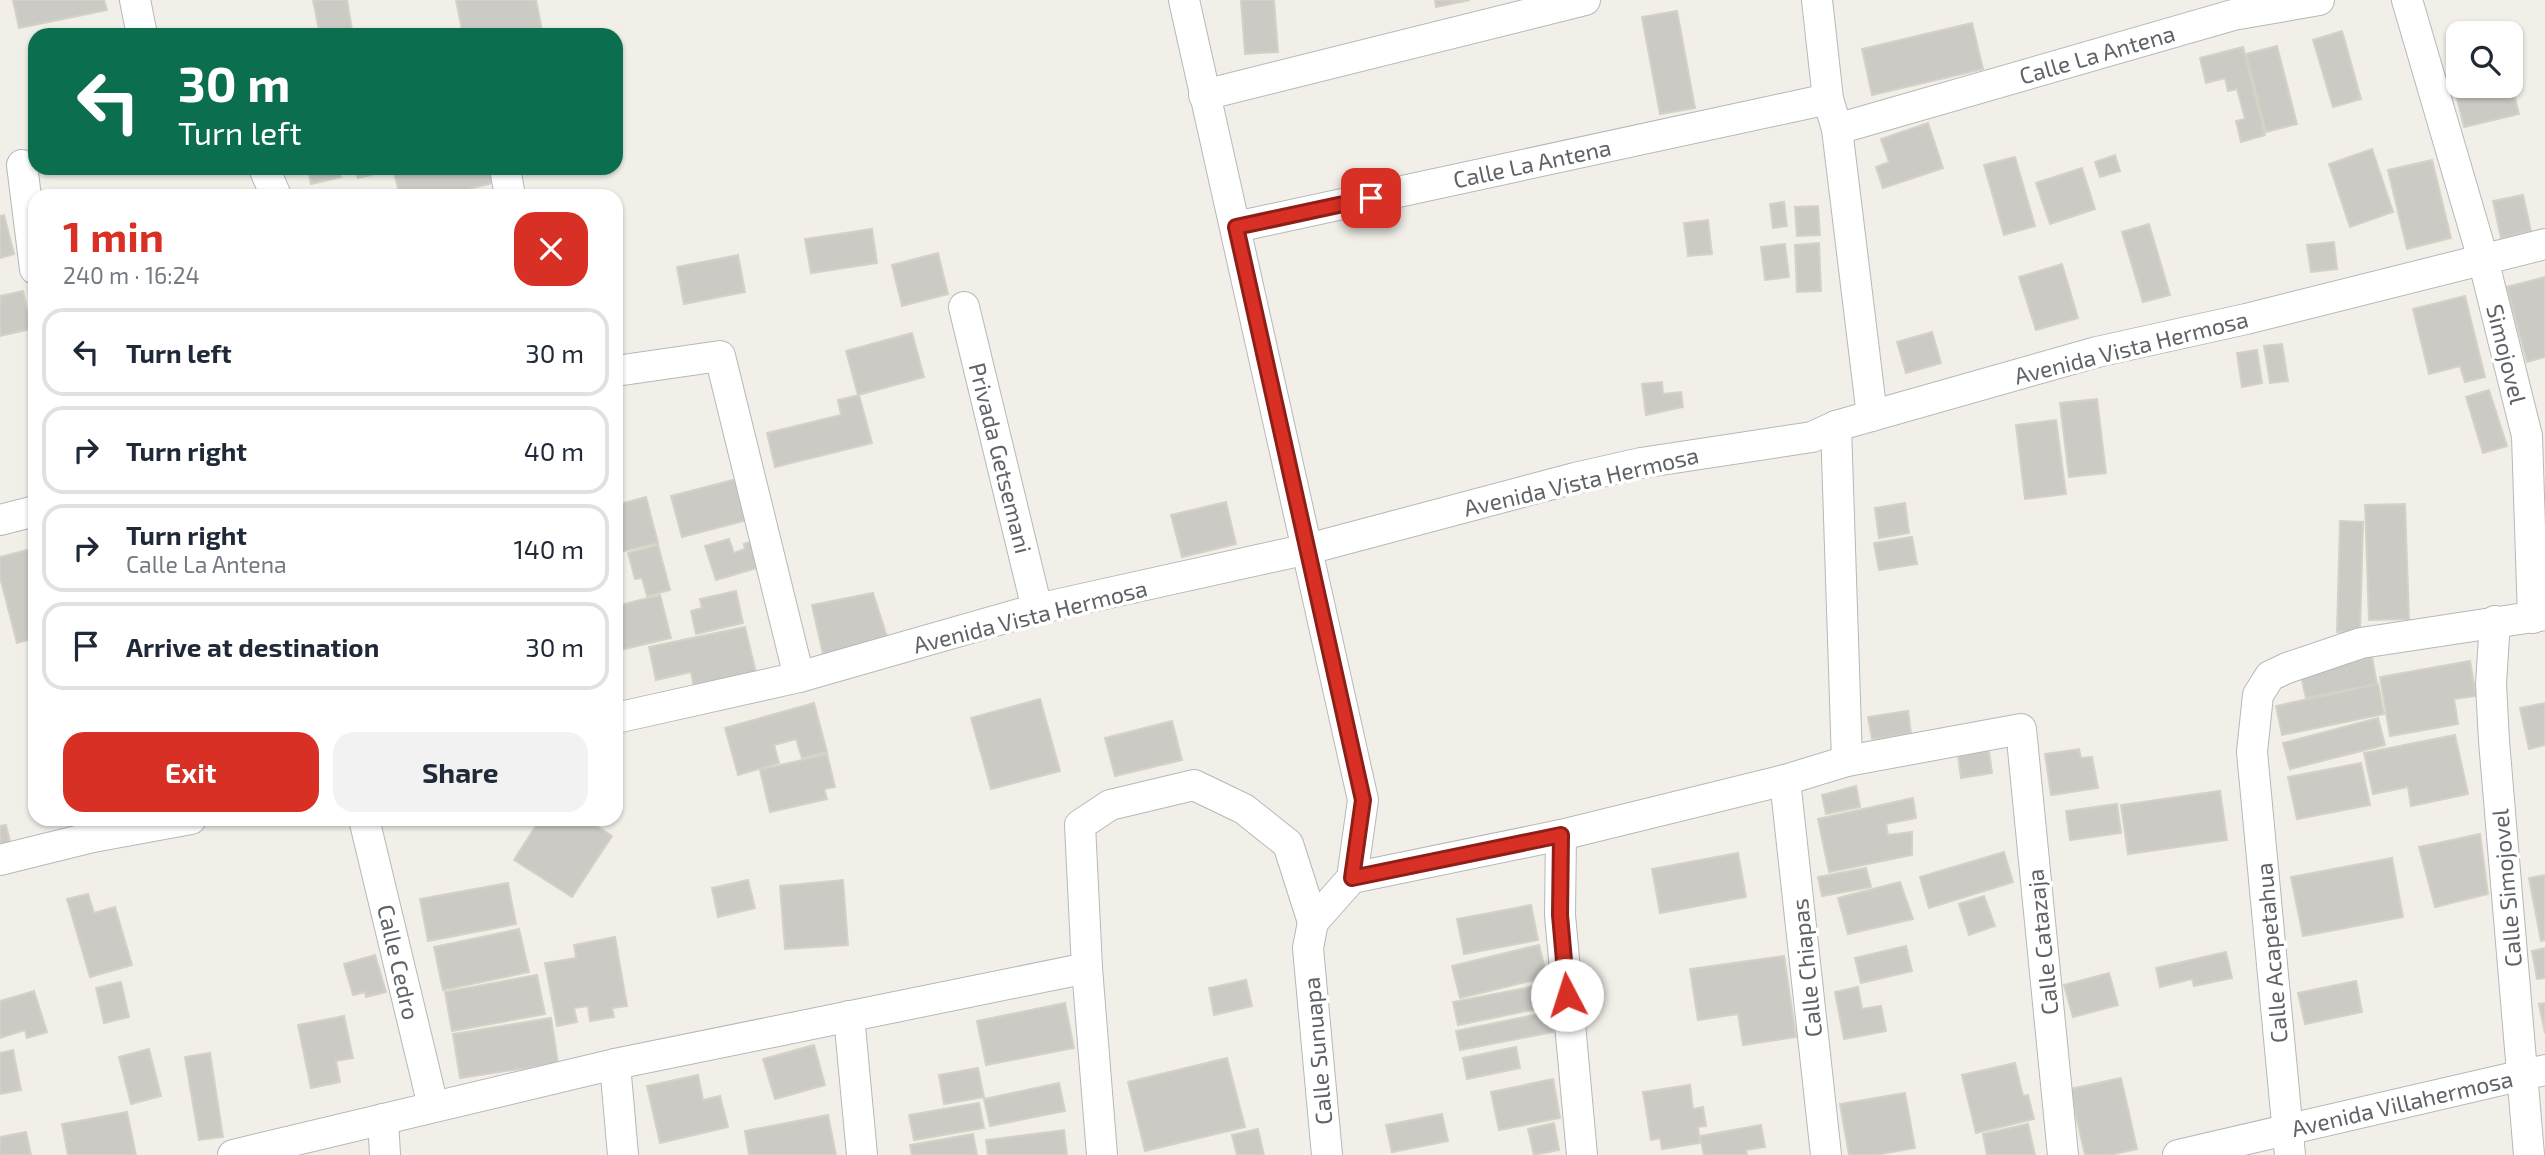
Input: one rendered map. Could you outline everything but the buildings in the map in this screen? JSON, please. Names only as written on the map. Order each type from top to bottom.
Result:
[{"type":"street","points":[[135,0],[141,28]]},
{"type":"street","points":[[1184,0],[1363,800],[1352,878],[1310,935]]},
{"type":"street","points":[[1204,95],[1585,0]]},
{"type":"street","points":[[1817,0],[1828,99],[1838,129],[1872,416]]},
{"type":"street","name":"Calle La Antena","points":[[1838,129],[2232,8],[2319,0]]},
{"type":"street","name":"Simojovel","points":[[2407,0],[2483,259],[2527,436],[2539,616]]},
{"type":"street","name":"Calle La Antena","points":[[1236,227],[1828,99]]},
{"type":"street","points":[[19,165],[28,224]]},
{"type":"street","name":"Avenida Vista Hermosa","points":[[623,716],[799,677],[1037,610],[1308,550],[1575,478],[1641,463],[1812,437],[1836,426],[2097,352],[2246,319],[2545,244]]},
{"type":"street","name":"Privada Getsemani","points":[[964,307],[1037,610]]},
{"type":"street","points":[[623,370],[720,356],[799,677]]},
{"type":"street","points":[[1352,878],[1561,835],[1786,780],[1847,761],[1836,426]]},
{"type":"street","points":[[0,520],[28,513]]},
{"type":"street","name":"Calle Acapetahua","points":[[2289,1143],[2252,752],[2258,695],[2270,676],[2318,656],[2361,643],[2539,616]]},
{"type":"street","name":"Calle Simojovel","points":[[2495,621],[2491,684],[2494,741],[2534,1072],[2529,1155]]},
{"type":"street","name":"Calle Catazaja","points":[[1847,761],[2021,729],[2063,1155]]},
{"type":"street","name":"Calle Chiapas","points":[[1786,780],[1826,1155]]},
{"type":"street","name":"Calle Sunuapa","points":[[1087,968],[1080,825],[1110,805],[1194,786],[1244,809],[1288,845],[1310,935],[1327,1155]]},
{"type":"street","points":[[0,859],[153,826]]},
{"type":"street","name":"Calle Cedro","points":[[367,826],[433,1106]]},
{"type":"street","points":[[1561,835],[1560,915],[1582,1155]]},
{"type":"street","points":[[233,1155],[615,1064],[1087,968],[1102,1155]]},
{"type":"street","points":[[849,1016],[862,1155]]},
{"type":"street","points":[[615,1064],[623,1155]]},
{"type":"street","name":"Avenida Villahermosa","points":[[2178,1155],[2289,1143],[2534,1072]]},
{"type":"street","points":[[383,1119],[385,1155]]},
{"type":"route","points":[[1371,198],[1236,227],[1363,800],[1352,878],[1561,835],[1560,915],[1567,995]]}]
